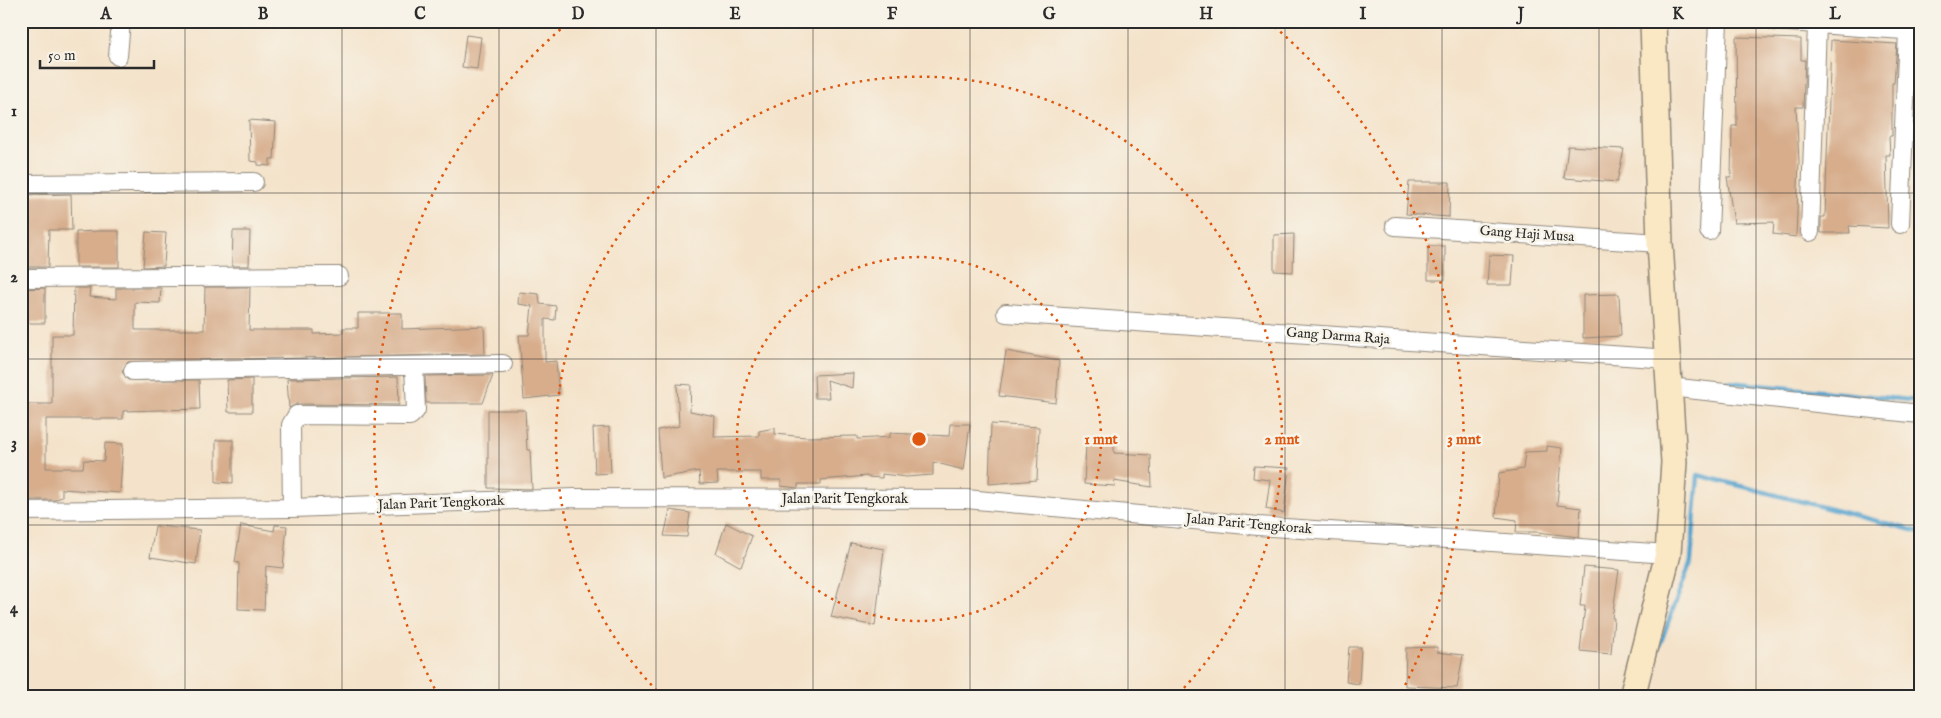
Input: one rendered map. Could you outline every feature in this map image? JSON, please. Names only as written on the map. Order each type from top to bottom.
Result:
[{"type":"main road","points":[[1632,697],[1668,554],[1674,462],[1669,359],[1660,243],[1653,21]]},
{"type":"street","points":[[118,56],[121,21]]},
{"type":"street","points":[[1709,231],[1718,21]]},
{"type":"street","points":[[1774,21],[1914,30],[1900,224]]},
{"type":"street","points":[[1810,232],[1817,24]]},
{"type":"street","points":[[21,184],[254,182]]},
{"type":"street","name":"Gang Haji Musa","points":[[1395,226],[1660,243]]},
{"type":"street","points":[[21,278],[339,276]]},
{"type":"street","name":"Gang Darma Raja","points":[[1006,313],[1669,359]]},
{"type":"street","points":[[133,371],[503,364]]},
{"type":"street","points":[[292,508],[291,425],[294,419],[298,415],[410,416],[416,410],[414,366]]},
{"type":"street","points":[[1669,387],[1920,414]]},
{"type":"street","name":"Jalan Parit Tengkorak","points":[[21,510],[292,508],[575,498],[966,500],[1258,526],[1668,554]]},
{"type":"building","points":[[466,35],[481,37],[477,69],[462,67]]},
{"type":"building","points":[[1736,37],[1801,39],[1801,60],[1805,60],[1803,107],[1796,107],[1799,161],[1796,237],[1773,234],[1774,222],[1734,223],[1727,177],[1731,177],[1732,126],[1737,126]]},
{"type":"building","points":[[1831,40],[1897,44],[1894,83],[1892,83],[1892,136],[1889,136],[1890,155],[1886,155],[1888,228],[1849,226],[1850,233],[1821,233],[1821,217],[1825,217]]},
{"type":"building","points":[[249,120],[276,122],[274,159],[270,159],[270,166],[258,165],[258,162],[250,161]]},
{"type":"building","points":[[1568,146],[1624,149],[1617,182],[1564,178]]},
{"type":"building","points":[[1409,182],[1450,182],[1449,217],[1406,214]]},
{"type":"building","points":[[71,194],[72,230],[49,230],[48,267],[21,267],[21,195]]},
{"type":"building","points":[[119,231],[119,267],[76,267],[76,232]]},
{"type":"building","points":[[233,231],[250,231],[249,266],[232,266]]},
{"type":"building","points":[[146,232],[166,233],[164,266],[143,267]]},
{"type":"building","points":[[1294,234],[1293,272],[1274,271],[1274,235]]},
{"type":"building","points":[[1428,246],[1445,246],[1445,280],[1428,280]]},
{"type":"building","points":[[1489,255],[1514,256],[1512,285],[1487,285]]},
{"type":"building","points":[[205,287],[250,287],[249,330],[314,330],[314,334],[343,333],[343,328],[358,328],[358,313],[402,313],[402,329],[484,326],[485,354],[128,362],[122,372],[128,380],[199,380],[200,409],[123,411],[123,419],[46,419],[46,468],[83,468],[84,460],[104,461],[105,443],[123,444],[120,493],[62,489],[62,497],[54,500],[21,500],[21,404],[52,404],[52,335],[73,335],[74,288],[90,288],[89,297],[116,299],[116,288],[161,288],[160,303],[135,302],[135,330],[204,330]]},
{"type":"building","points":[[45,288],[45,323],[23,323],[23,289]]},
{"type":"building","points":[[519,292],[539,294],[540,304],[556,306],[555,320],[545,319],[545,362],[556,361],[559,395],[524,399],[519,335],[529,335],[532,306],[518,304]]},
{"type":"building","points":[[1619,294],[1621,336],[1583,338],[1583,295]]},
{"type":"building","points":[[1006,351],[1059,361],[1056,403],[999,396]]},
{"type":"building","points":[[853,373],[852,388],[827,380],[829,398],[815,398],[814,375]]},
{"type":"building","points":[[493,375],[483,403],[426,403],[425,376]]},
{"type":"building","points":[[398,377],[399,405],[297,404],[289,408],[287,379]]},
{"type":"building","points":[[252,379],[252,412],[228,412],[227,380]]},
{"type":"building","points":[[677,384],[691,385],[690,411],[715,416],[714,437],[759,436],[759,431],[775,428],[775,434],[806,437],[857,436],[857,439],[890,437],[890,433],[949,436],[950,424],[970,424],[964,470],[933,462],[933,475],[906,477],[882,474],[882,478],[867,476],[821,480],[821,484],[798,484],[798,488],[781,486],[781,480],[761,480],[761,472],[717,472],[718,483],[700,484],[699,471],[661,478],[658,430],[679,426]]},
{"type":"building","points":[[488,410],[525,410],[527,450],[530,450],[532,489],[488,488]]},
{"type":"building","points":[[991,424],[1039,427],[1037,480],[989,484]]},
{"type":"building","points":[[609,427],[611,473],[595,474],[593,428]]},
{"type":"building","points":[[216,440],[233,440],[233,483],[216,482]]},
{"type":"building","points":[[1114,441],[1114,453],[1151,455],[1152,487],[1114,481],[1115,486],[1084,484],[1086,444]]},
{"type":"building","points":[[1547,446],[1562,448],[1557,505],[1581,508],[1579,537],[1537,532],[1516,532],[1517,520],[1496,517],[1499,473],[1523,469],[1525,452],[1547,451]]},
{"type":"building","points":[[1254,466],[1289,468],[1284,513],[1266,509],[1270,480],[1253,478]]},
{"type":"building","points":[[670,510],[690,513],[687,537],[664,536]]},
{"type":"building","points":[[726,523],[752,536],[741,567],[716,553]]},
{"type":"building","points":[[241,525],[274,531],[275,525],[287,526],[283,568],[266,566],[264,610],[238,609],[239,563],[235,562]]},
{"type":"building","points":[[155,526],[200,530],[196,564],[150,557]]},
{"type":"building","points":[[851,543],[884,549],[875,626],[831,617]]},
{"type":"building","points":[[1584,567],[1619,570],[1612,618],[1614,618],[1611,654],[1580,651],[1585,606],[1580,606]]},
{"type":"building","points":[[1349,647],[1361,647],[1359,684],[1346,682]]},
{"type":"building","points":[[1437,647],[1437,652],[1463,655],[1457,688],[1405,686],[1406,648]]},
{"type":"waterway","points":[[1708,380],[1920,401]]},
{"type":"waterway","points":[[1654,660],[1691,561],[1698,475],[1920,532]]}]
